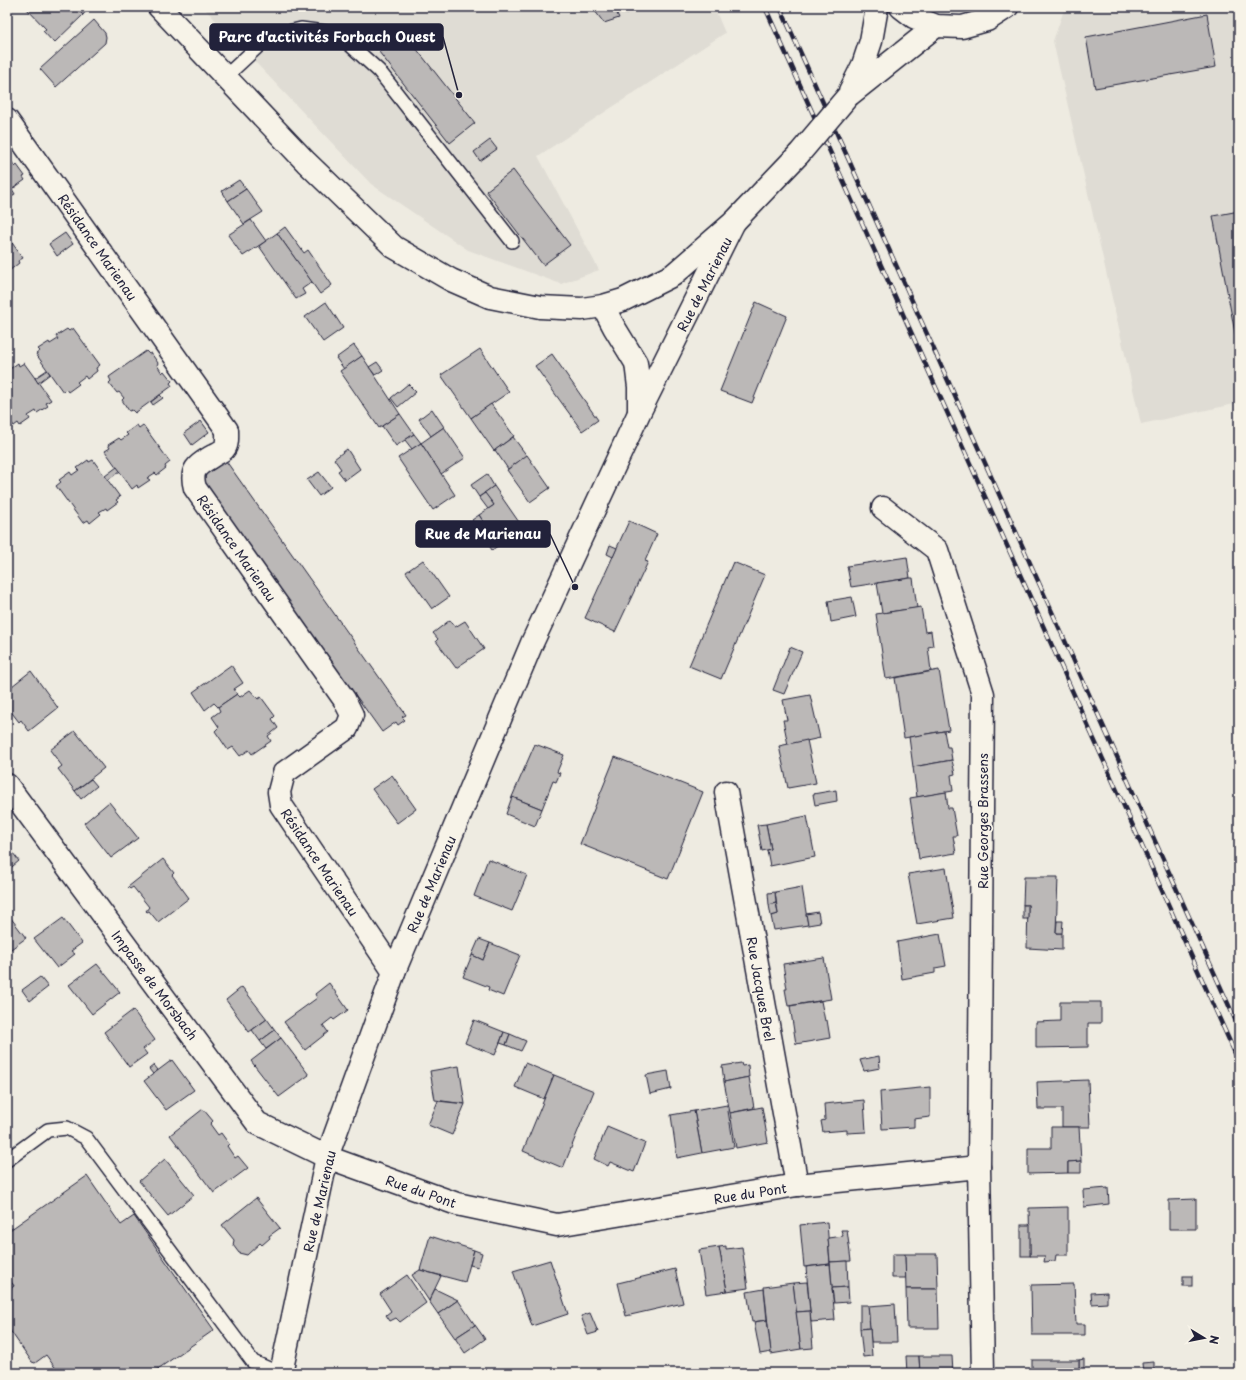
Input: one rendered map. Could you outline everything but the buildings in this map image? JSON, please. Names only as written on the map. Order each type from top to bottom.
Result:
[{"type":"street","points":[[159,7],[306,162],[394,247],[451,280],[490,297],[540,307],[582,309],[603,306],[623,300],[673,276],[734,222],[798,154],[848,96],[936,26]]},
{"type":"street","points":[[848,96],[863,65],[871,41],[877,7]]},
{"type":"street","points":[[901,7],[914,17],[936,26],[962,27],[987,20],[1007,7]]},
{"type":"street","name":"Résidance Marienau","points":[[7,120],[227,430],[227,442],[224,449],[200,464],[194,471],[192,479],[195,488],[344,699],[352,715],[347,728],[284,773],[279,792],[281,805],[394,972]]},
{"type":"street","name":"Rue de Marienau","points":[[280,1373],[327,1157],[394,972],[532,643],[639,413],[734,222]]},
{"type":"street","points":[[603,306],[636,363],[639,388],[639,413]]},
{"type":"street","name":"Rue Georges Brassens","points":[[883,508],[937,550],[983,694],[979,1167]]},
{"type":"street","name":"Impasse de Morsbach","points":[[7,785],[257,1123],[327,1157]]},
{"type":"street","name":"Rue Jacques Brel","points":[[726,792],[797,1185]]},
{"type":"street","name":"Rue du Pont","points":[[327,1157],[456,1204],[557,1225],[797,1185],[979,1167]]},
{"type":"street","points":[[979,1167],[983,1373]]},
{"type":"lane","points":[[225,77],[268,37],[301,29],[324,32],[346,41],[379,71],[512,242]]},
{"type":"lane","points":[[7,1160],[48,1130],[67,1128],[86,1138],[253,1362],[280,1373]]},
{"type":"shaded area","points":[[203,7],[714,7],[725,33],[538,156],[599,270],[561,284],[468,250],[371,184]]},
{"type":"shaded area","points":[[1065,7],[1239,7],[1239,403],[1141,424],[1053,41]]},
{"type":"railway","points":[[765,7],[1239,1062]]},
{"type":"railway","points":[[780,7],[1239,1028]]},
{"type":"place","name":"Parc d'activités Forbach Ouest","points":[[459,95]]},
{"type":"place","name":"Rue de Marienau","points":[[575,587]]}]
